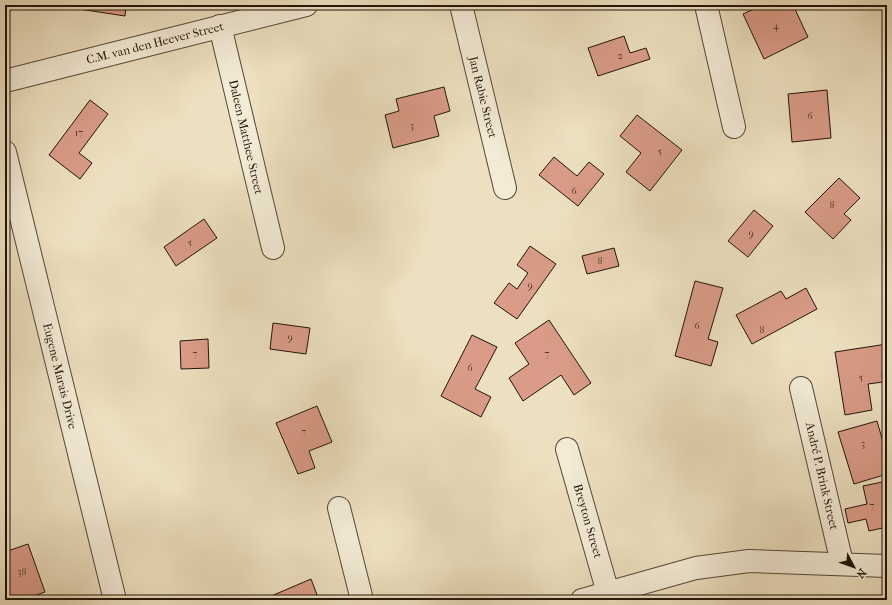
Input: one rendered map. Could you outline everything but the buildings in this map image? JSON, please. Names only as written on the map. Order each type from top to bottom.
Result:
[{"type":"street","name":"C.M. van den Heever Street","points":[[5,81],[306,5]]},
{"type":"street","name":"Jan Rabie Street","points":[[461,5],[505,188]]},
{"type":"street","points":[[706,5],[734,127]]},
{"type":"street","name":"Daleen Matthee Street","points":[[220,26],[273,248]]},
{"type":"street","name":"Eugene Marais Drive","points":[[5,152],[115,600]]},
{"type":"street","name":"André P. Brink Street","points":[[801,388],[842,563]]},
{"type":"street","name":"Breyton Street","points":[[568,449],[608,593]]},
{"type":"street","points":[[339,508],[362,600]]},
{"type":"street","points":[[584,600],[696,568],[749,561],[842,563],[887,566]]}]
